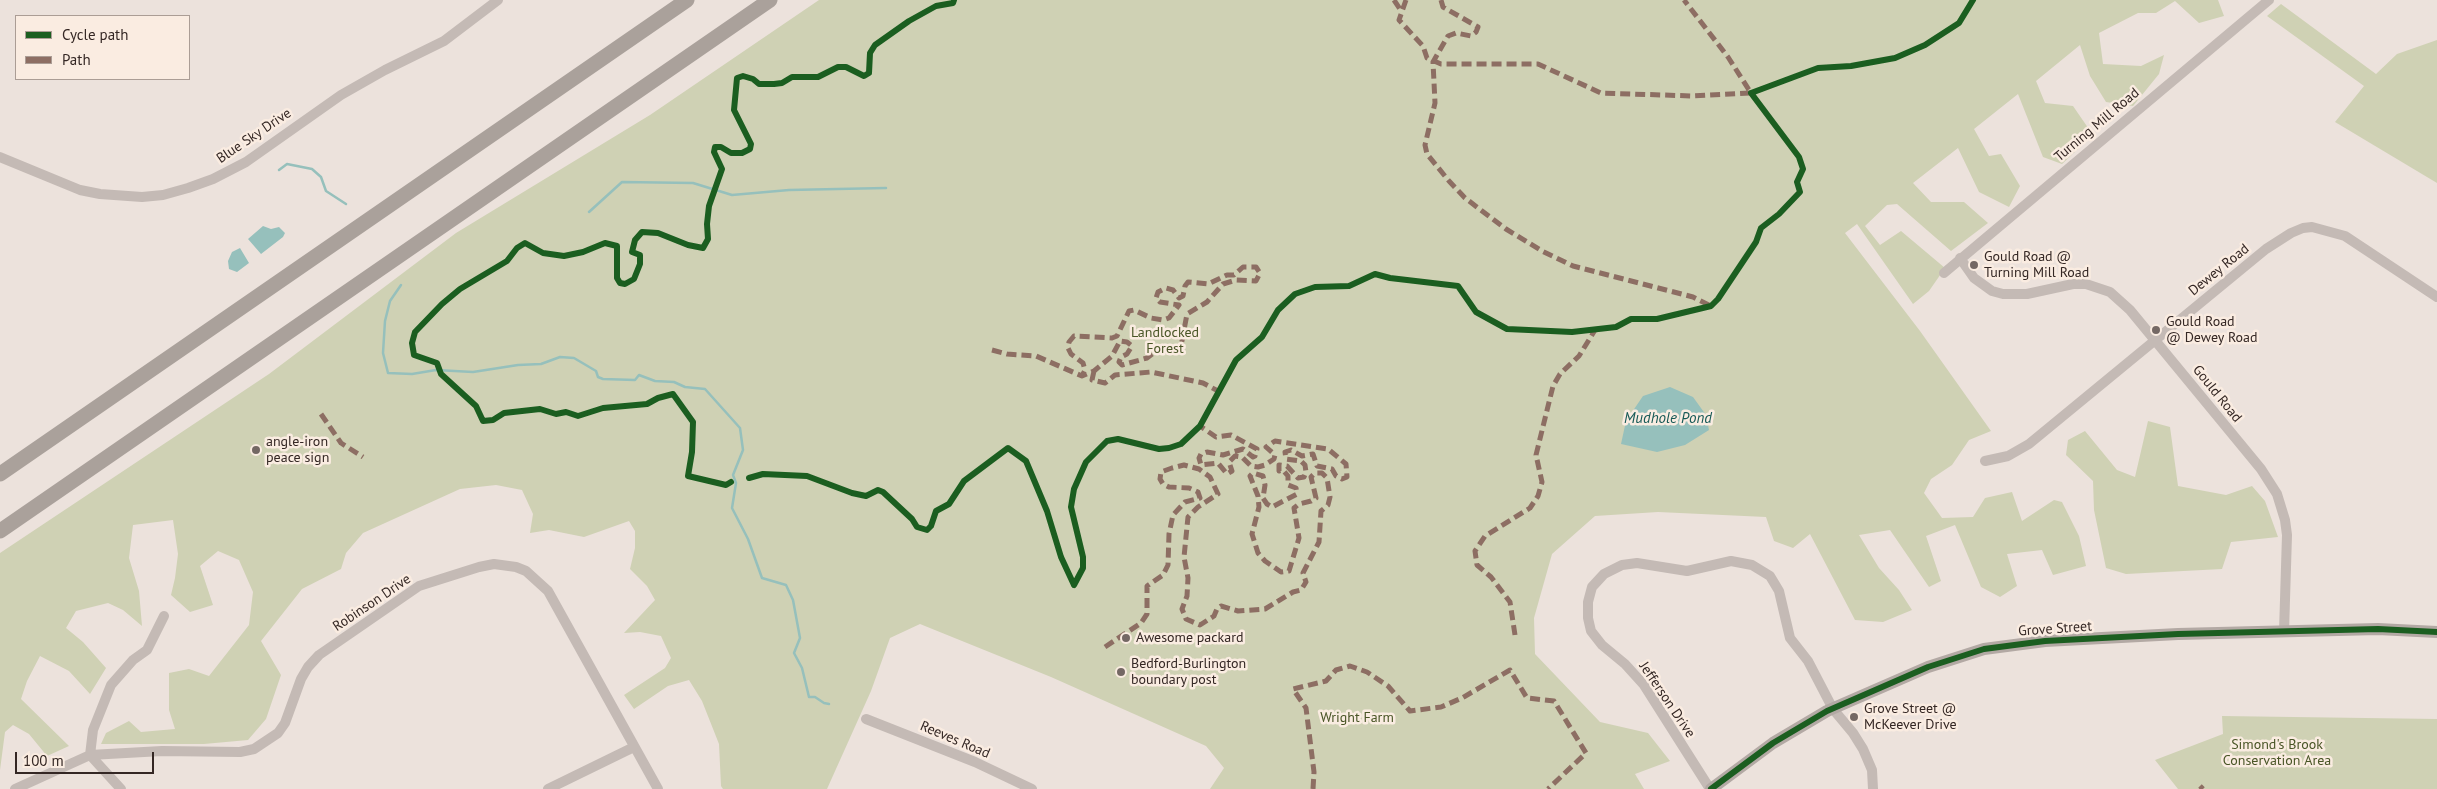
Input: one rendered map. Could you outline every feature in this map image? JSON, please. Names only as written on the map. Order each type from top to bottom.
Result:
[{"type":"highway","points":[[4,470],[686,0]]},
{"type":"highway","points":[[0,531],[770,0]]},
{"type":"main road","name":"Grove Street","points":[[1710,789],[1773,743],[1833,709],[1928,667],[1999,647],[2045,641],[2178,634],[2378,629],[2437,632]]},
{"type":"street","name":"Blue Sky Drive","points":[[0,157],[80,190],[100,194],[142,197],[163,195],[188,188],[214,179],[246,162],[341,95],[385,70],[444,41],[498,0]]},
{"type":"street","name":"Turning Mill Road","points":[[1944,273],[2269,0]]},
{"type":"street","name":"Dewey Road","points":[[1985,461],[2008,456],[2029,444],[2266,249],[2291,233],[2303,228],[2317,228],[2344,236],[2437,297]]},
{"type":"street","name":"Gould Road","points":[[1960,258],[1974,278],[1992,291],[2003,294],[2027,294],[2073,284],[2086,284],[2110,292],[2130,310],[2261,469],[2276,494],[2285,520],[2287,535],[2284,632]]},
{"type":"street","name":"Jefferson Drive","points":[[1710,789],[1644,686],[1625,664],[1602,645],[1591,631],[1588,618],[1588,602],[1592,587],[1604,574],[1622,565],[1637,563],[1687,571],[1731,561],[1752,565],[1770,576],[1779,591],[1790,638],[1808,661],[1833,709],[1853,733],[1863,749],[1872,770],[1873,789]]},
{"type":"street","name":"Robinson Drive","points":[[90,755],[162,751],[240,752],[254,749],[278,733],[286,723],[302,679],[308,667],[319,655],[419,586],[494,564],[516,567],[526,571],[548,591],[658,789]]},
{"type":"street","points":[[121,789],[90,755],[93,730],[104,697],[116,680],[147,650],[164,616]]},
{"type":"street","name":"Reeves Road","points":[[866,719],[975,762],[1032,789]]},
{"type":"street","points":[[548,789],[634,747]]},
{"type":"street","points":[[15,789],[90,755]]},
{"type":"green space","name":"Landlocked Forest","points":[[819,0],[2218,0],[2224,16],[2199,23],[2175,1],[2156,13],[2138,13],[2099,33],[2103,64],[2141,66],[2164,55],[2159,74],[2133,106],[2106,102],[2090,76],[2080,45],[2036,81],[2045,103],[2073,106],[2093,135],[2062,164],[2043,157],[2018,94],[1974,129],[1989,156],[2001,154],[2020,186],[2009,207],[1979,192],[1958,148],[1913,183],[1931,202],[1964,202],[1988,223],[1951,251],[1897,204],[1887,205],[1865,226],[1880,245],[1901,231],[1945,268],[1929,291],[1913,304],[1857,224],[1845,233],[1920,331],[1991,431],[1969,440],[1952,465],[1931,479],[1924,493],[1942,518],[1973,517],[1985,498],[2012,492],[2022,521],[2054,500],[2062,502],[2079,536],[2086,566],[2053,575],[2042,550],[2007,554],[2017,586],[2000,597],[1981,587],[1955,525],[1926,536],[1941,581],[1929,587],[1890,530],[1859,535],[1879,568],[1899,590],[1912,610],[1883,622],[1855,620],[1810,534],[1793,548],[1774,541],[1766,517],[1658,512],[1595,516],[1552,554],[1534,618],[1535,654],[1600,722],[1648,733],[1670,761],[1635,774],[1644,789],[1210,789],[1224,768],[1206,746],[1051,677],[920,624],[890,638],[871,691],[827,789],[723,789],[721,786],[719,744],[702,701],[689,680],[668,686],[634,709],[624,695],[665,668],[671,658],[661,636],[640,632],[624,633],[655,600],[647,586],[630,569],[635,548],[635,531],[629,521],[584,537],[549,530],[530,533],[533,514],[522,490],[496,485],[460,489],[363,533],[346,553],[341,569],[302,589],[261,641],[281,675],[266,719],[248,740],[204,744],[101,744],[106,733],[129,721],[141,732],[175,729],[169,710],[169,673],[189,669],[209,676],[249,625],[253,592],[239,560],[218,551],[200,566],[213,605],[190,612],[171,595],[178,554],[173,520],[133,525],[129,558],[139,591],[142,626],[123,610],[108,603],[76,611],[66,628],[83,642],[106,668],[90,694],[69,671],[40,656],[27,681],[21,699],[69,746],[47,756],[29,734],[13,725],[5,732],[0,770],[0,553],[269,374],[456,233],[650,115]]},
{"type":"green space","points":[[2281,4],[2376,74],[2397,54],[2437,40],[2437,183],[2335,122],[2364,86],[2267,16]]},
{"type":"green space","points":[[2148,421],[2170,427],[2178,486],[2226,495],[2252,486],[2265,501],[2278,537],[2231,542],[2222,569],[2126,574],[2106,568],[2094,510],[2093,481],[2066,455],[2068,440],[2085,431],[2117,470],[2135,477]]},
{"type":"green space","name":"Simond's Brook Conservation Area","points":[[2222,716],[2437,719],[2437,789],[2178,789],[2155,760],[2223,734]]},
{"type":"water","points":[[263,226],[271,229],[279,227],[285,233],[283,237],[261,254],[248,239]]},
{"type":"water","points":[[240,248],[249,263],[237,272],[229,269],[228,261],[232,252]]},
{"type":"water","name":"Mudhole Pond","points":[[1670,387],[1693,397],[1706,415],[1709,430],[1685,445],[1657,452],[1621,444],[1626,421],[1643,396]]},
{"type":"waterway","points":[[279,170],[287,164],[312,169],[321,177],[326,191],[346,204]]},
{"type":"waterway","points":[[589,212],[622,182],[693,183],[732,195],[789,190],[886,188]]},
{"type":"waterway","points":[[401,285],[390,301],[385,321],[383,353],[388,373],[412,374],[436,370],[473,372],[518,365],[541,364],[560,357],[574,358],[596,371],[598,377],[603,379],[635,380],[639,375],[655,381],[674,382],[685,387],[705,389],[740,428],[743,450],[733,475],[736,483],[732,508],[748,539],[762,578],[786,585],[793,600],[800,638],[794,653],[802,668],[809,697],[815,697],[829,704]]},
{"type":"marked path","points":[[1394,0],[1402,12]]},
{"type":"marked path","points":[[1406,0],[1399,20],[1423,46],[1427,58],[1441,64],[1538,64],[1601,93],[1692,96],[1751,93],[1728,57],[1684,0]]},
{"type":"marked path","points":[[1441,0],[1443,7],[1478,27],[1471,36],[1456,33],[1448,36],[1433,62],[1435,103],[1425,145],[1427,154],[1449,181],[1465,198],[1506,229],[1542,251],[1573,266],[1693,297],[1711,306]]},
{"type":"marked path","points":[[992,350],[1007,354],[1036,356],[1082,376],[1085,370],[1083,363],[1071,354],[1068,348],[1069,342],[1074,336],[1112,338],[1117,336],[1129,311],[1134,310],[1151,318],[1163,320],[1169,318],[1179,305],[1160,302],[1156,298],[1158,292],[1166,288],[1173,290],[1179,298],[1183,296],[1188,282],[1208,284],[1227,275],[1234,275],[1243,267],[1256,267],[1260,273],[1256,281],[1236,280],[1223,284],[1207,302],[1187,314],[1181,346],[1171,351],[1155,352],[1147,358],[1122,365],[1119,362],[1121,357],[1127,354],[1132,346],[1127,342],[1120,341],[1112,356],[1094,371],[1082,376]]},
{"type":"marked path","points":[[1515,635],[1510,602],[1491,577],[1477,565],[1475,551],[1485,536],[1530,508],[1538,496],[1542,482],[1536,455],[1553,386],[1560,374],[1579,356],[1595,330]]},
{"type":"marked path","points":[[1094,371],[1092,380],[1105,383],[1115,375],[1151,372],[1203,383],[1220,392]]},
{"type":"marked path","points":[[321,414],[341,443],[363,457]]},
{"type":"marked path","points":[[1105,647],[1141,623],[1147,614],[1147,586],[1163,575],[1168,565],[1169,534],[1173,515],[1185,502],[1200,498],[1198,492],[1189,488],[1169,487],[1163,484],[1160,479],[1161,472],[1172,468],[1184,465],[1199,469],[1210,477],[1218,494],[1198,507],[1188,517],[1184,557],[1188,578],[1187,596],[1182,609],[1186,619],[1200,625],[1214,616],[1217,609],[1221,606],[1238,611],[1265,609],[1293,592],[1301,590],[1306,582],[1303,573],[1319,542],[1321,511],[1328,505],[1330,497],[1327,478],[1322,473],[1315,473],[1311,477],[1316,498],[1299,504],[1294,508],[1299,538],[1289,571],[1281,572],[1265,561],[1258,553],[1252,534],[1259,507],[1258,496],[1250,476],[1253,473],[1263,476],[1265,485],[1263,498],[1272,507],[1297,494],[1296,488],[1288,485],[1288,476],[1283,470],[1279,471],[1279,465],[1287,466],[1298,478],[1304,477],[1306,472],[1305,465],[1301,461],[1286,459],[1285,452],[1291,450],[1302,456],[1313,454],[1317,466],[1332,469],[1336,476],[1342,479],[1347,477],[1346,464],[1328,449],[1275,441],[1266,447],[1275,455],[1274,459],[1258,467],[1251,466],[1242,457],[1235,456],[1229,462],[1232,471],[1227,474],[1218,463],[1201,465],[1199,458],[1201,454],[1207,452],[1223,455],[1243,449],[1253,457],[1257,449],[1231,435],[1216,437],[1200,426]]},
{"type":"marked path","points":[[1313,789],[1314,772],[1306,708],[1293,689],[1326,681],[1336,670],[1350,666],[1367,672],[1388,686],[1410,711],[1441,707],[1462,698],[1510,670],[1527,698],[1554,701],[1586,753],[1548,789]]},
{"type":"marked path","points":[[2200,786],[2203,789]]},
{"type":"cycle path","points":[[731,482],[726,485],[688,476],[692,452],[693,422],[673,394],[658,398],[647,404],[603,408],[578,416],[566,412],[556,414],[540,409],[504,413],[493,420],[483,421],[476,406],[441,374],[437,363],[414,355],[412,343],[415,332],[442,304],[460,289],[507,261],[517,248],[525,243],[543,253],[564,256],[583,252],[605,243],[617,246],[617,278],[620,283],[625,284],[634,279],[640,264],[640,255],[632,252],[635,240],[642,232],[658,233],[688,245],[703,248],[708,239],[709,206],[722,169],[714,152],[715,147],[721,147],[731,153],[742,153],[750,149],[751,144],[734,110],[737,78],[743,76],[753,79],[759,84],[774,84],[782,83],[792,77],[818,77],[838,67],[846,67],[864,76],[869,73],[870,53],[875,45],[909,21],[936,6],[953,3],[954,0]]},
{"type":"cycle path","points":[[1074,585],[1083,568],[1083,557],[1071,507],[1074,489],[1086,462],[1107,441],[1118,439],[1159,449],[1181,444],[1200,426],[1236,360],[1262,337],[1278,310],[1295,294],[1315,287],[1349,286],[1375,274],[1390,278],[1458,286],[1476,312],[1507,329],[1572,332],[1616,327],[1631,319],[1657,319],[1711,306],[1718,299],[1756,242],[1761,228],[1779,214],[1800,192],[1797,182],[1803,169],[1799,157],[1751,93],[1818,68],[1851,66],[1895,58],[1925,45],[1959,23],[1973,0]]},
{"type":"cycle path","points":[[749,478],[763,474],[807,476],[852,493],[866,496],[878,490],[883,492],[912,519],[917,527],[927,530],[931,526],[936,511],[949,504],[964,481],[1008,448],[1026,461],[1047,511],[1061,557],[1074,585]]},
{"type":"cycle path","points":[[1711,789],[1773,743],[1827,711],[1928,667],[1984,649],[2045,641],[2178,634],[2378,629],[2437,632]]},
{"type":"place","name":"Gould Road @ Turning Mill Road","points":[[1974,265]]},
{"type":"place","name":"Gould Road @ Dewey Road","points":[[2156,330]]},
{"type":"place","name":"angle-iron peace sign","points":[[256,450]]},
{"type":"place","name":"Awesome packard","points":[[1126,638]]},
{"type":"place","name":"Bedford-Burlington boundary post","points":[[1121,672]]},
{"type":"place","name":"Grove Street @ McKeever Drive","points":[[1854,717]]},
{"type":"park label","name":"Wright Farm","points":[[1357,718]]}]
